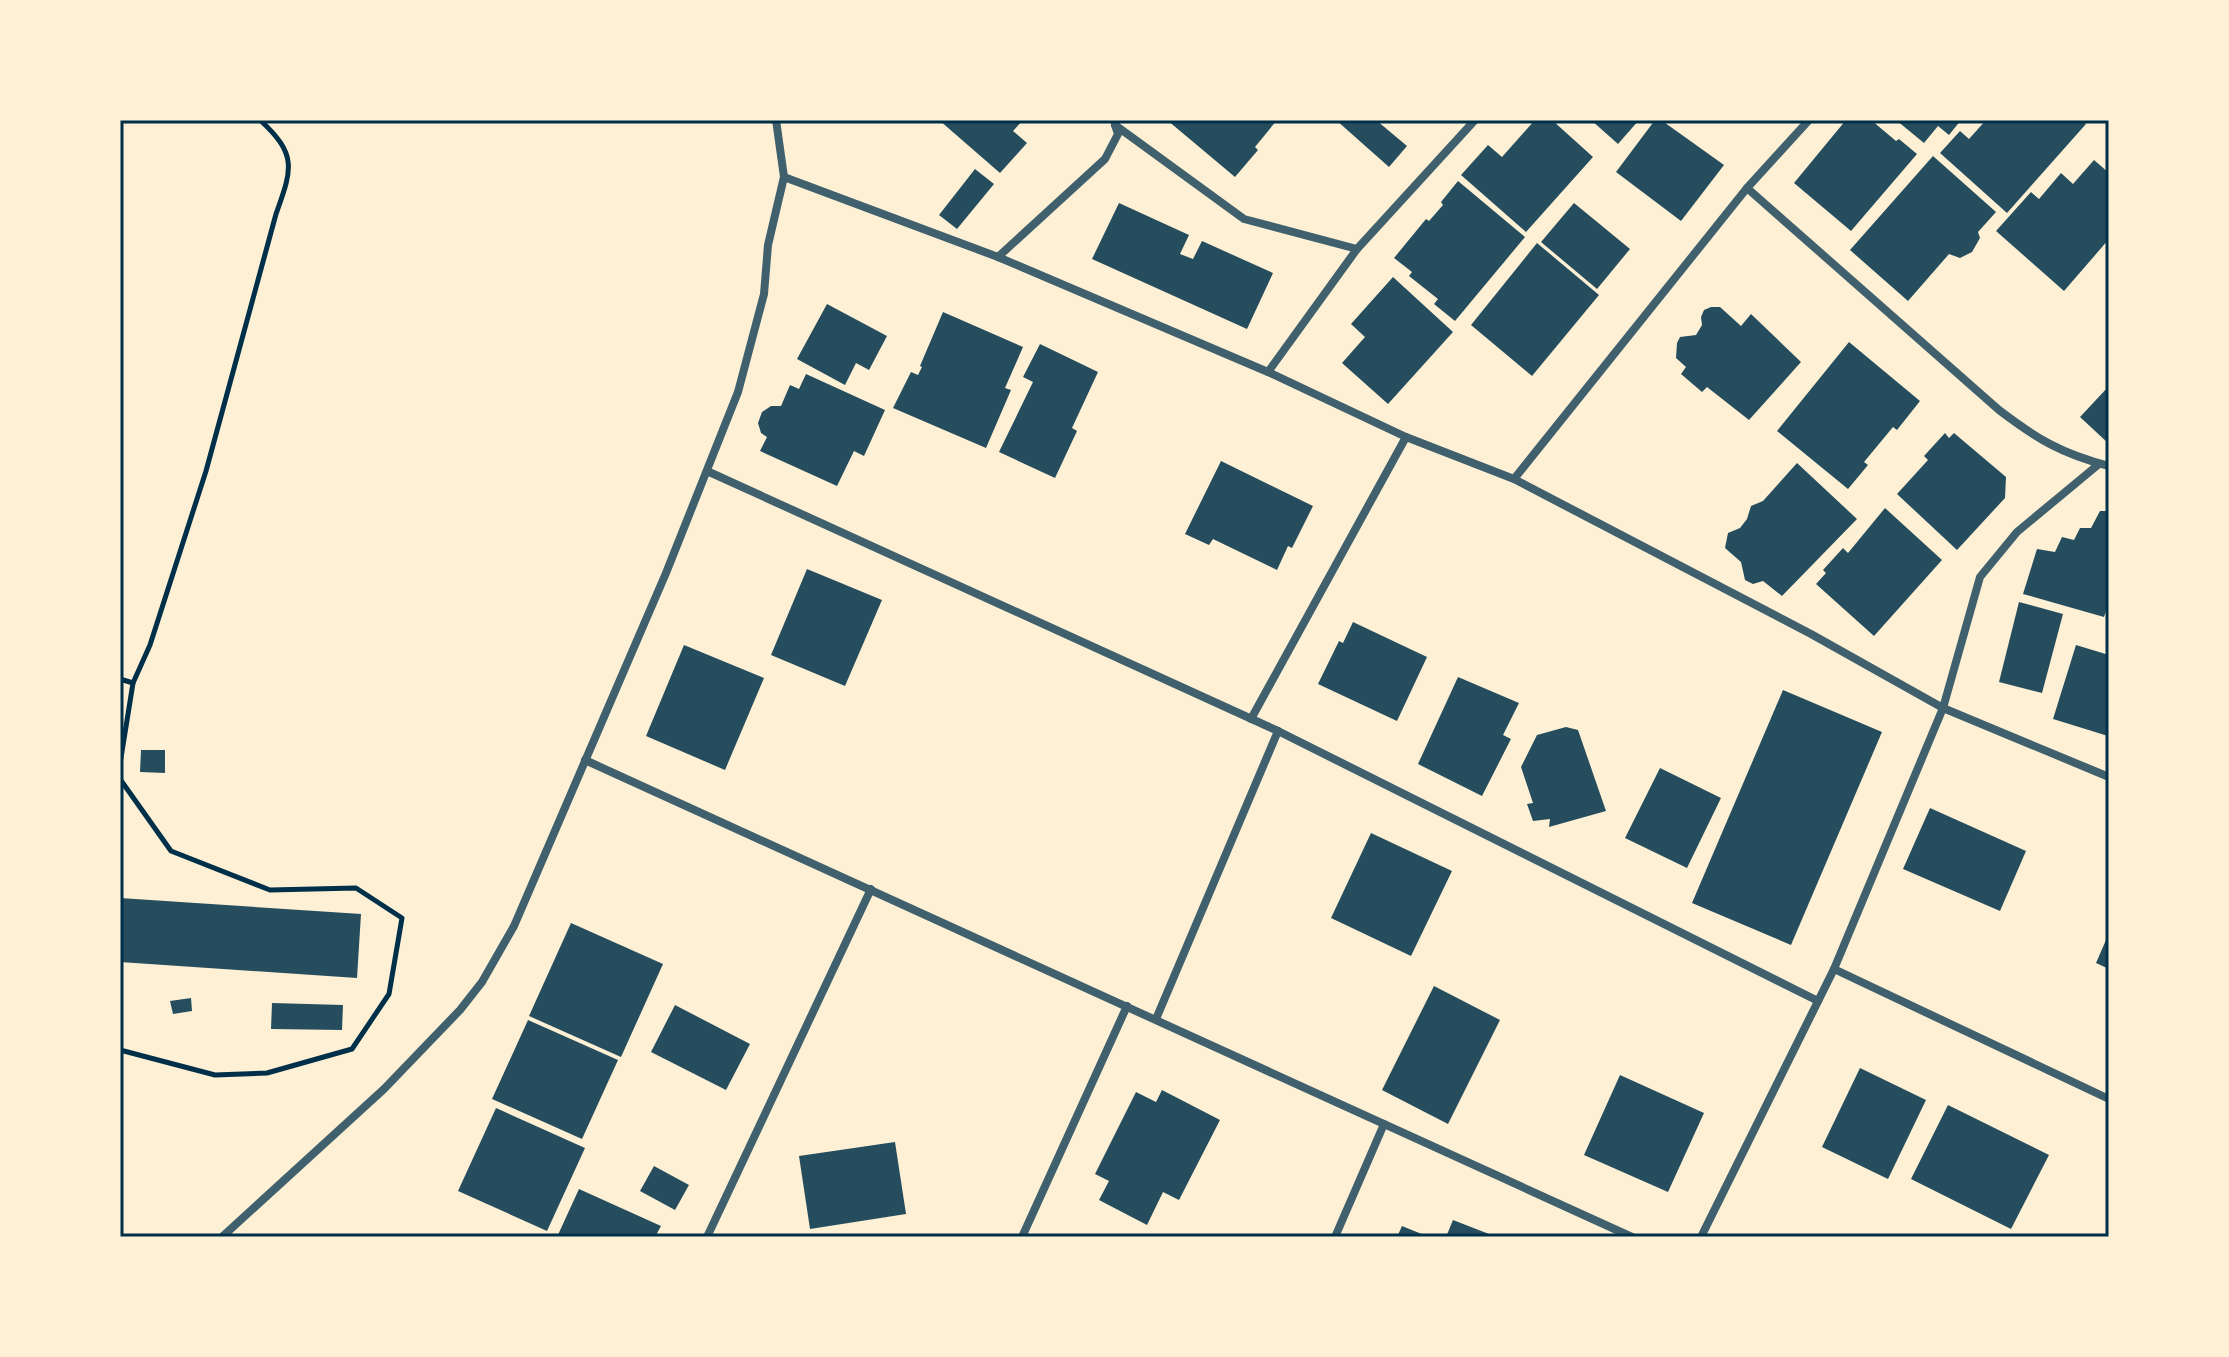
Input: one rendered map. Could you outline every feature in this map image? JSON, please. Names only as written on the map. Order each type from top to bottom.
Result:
[{"type":"street","points":[[222,1237],[384,1089],[460,1010],[482,982],[514,926],[738,392],[764,294],[768,245],[784,177],[776,120]]},
{"type":"street","points":[[1268,372],[1357,249],[1475,120]]},
{"type":"street","points":[[1514,479],[1747,188],[1809,120]]},
{"type":"street","points":[[998,257],[1105,159],[1118,134],[1116,122]]},
{"type":"street","points":[[1116,122],[1244,219],[1357,249]]},
{"type":"street","points":[[784,177],[998,257],[1268,372],[1406,437],[1514,479],[1811,634],[1943,708],[2109,777]]},
{"type":"street","points":[[1747,188],[1999,410],[2034,437],[2063,452],[2104,465]]},
{"type":"street","points":[[1251,719],[1406,437]]},
{"type":"street","points":[[1701,1237],[1834,969],[1943,708],[1980,577],[2017,532],[2104,465]]},
{"type":"street","points":[[707,471],[1278,731],[1818,1001]]},
{"type":"street","points":[[1156,1019],[1278,731]]},
{"type":"street","points":[[585,760],[1632,1237]]},
{"type":"street","points":[[707,1237],[871,889]]},
{"type":"street","points":[[1834,969],[2109,1099]]},
{"type":"street","points":[[1022,1237],[1127,1006]]},
{"type":"street","points":[[1335,1237],[1384,1124]]},
{"type":"path","points":[[120,764],[133,683],[150,645],[206,471],[276,214],[290,174],[282,140],[260,120]]},
{"type":"path","points":[[120,679],[133,683]]},
{"type":"path","points":[[120,779],[171,851],[270,890],[356,888],[402,918],[389,994],[352,1049],[267,1073],[215,1075],[120,1050]]},
{"type":"building","points":[[939,120],[1023,120],[1013,131],[1027,143],[1000,173]]},
{"type":"building","points":[[1167,120],[1277,120],[1255,147],[1258,150],[1235,177]]},
{"type":"building","points":[[1336,120],[1376,120],[1407,146],[1389,167]]},
{"type":"building","points":[[1535,120],[1552,120],[1593,157],[1526,232],[1461,175],[1488,145],[1502,157]]},
{"type":"building","points":[[1591,120],[1639,120],[1618,144]]},
{"type":"building","points":[[1655,120],[1661,120],[1724,165],[1681,221],[1616,172]]},
{"type":"building","points":[[1846,120],[1871,120],[1917,154],[1851,231],[1794,183]]},
{"type":"building","points":[[1896,120],[1961,120],[1949,135],[1938,126],[1924,143]]},
{"type":"building","points":[[1986,120],[2081,120],[2086,124],[2007,213],[1940,153],[1960,131],[1969,139]]},
{"type":"building","points":[[1933,156],[1996,212],[1978,232],[1980,238],[1972,252],[1960,258],[1949,254],[1908,301],[1850,250]]},
{"type":"building","points":[[2094,160],[2109,173],[2109,239],[2064,291],[1996,231],[2031,192],[2039,199],[2061,173],[2073,184]]},
{"type":"building","points":[[975,169],[994,184],[957,229],[939,215]]},
{"type":"building","points":[[1458,181],[1525,237],[1455,321],[1434,304],[1438,299],[1409,276],[1412,272],[1394,258],[1426,219],[1429,221],[1443,205],[1441,202]]},
{"type":"building","points":[[1119,203],[1189,235],[1180,254],[1193,259],[1202,241],[1273,273],[1247,329],[1092,259]]},
{"type":"building","points":[[1574,203],[1630,249],[1597,289],[1541,242]]},
{"type":"building","points":[[1537,243],[1599,295],[1532,376],[1471,325]]},
{"type":"building","points":[[1393,277],[1453,332],[1388,404],[1342,363],[1365,337],[1351,324]]},
{"type":"building","points":[[827,304],[887,336],[869,370],[856,363],[845,385],[797,359]]},
{"type":"building","points":[[1720,307],[1741,326],[1751,314],[1801,362],[1749,420],[1707,387],[1702,392],[1681,374],[1686,367],[1676,358],[1677,343],[1680,337],[1696,335],[1702,325],[1704,310]]},
{"type":"building","points":[[943,312],[1023,347],[1005,388],[1011,390],[986,448],[893,408],[911,372],[918,375]]},
{"type":"building","points":[[1849,342],[1920,401],[1897,430],[1893,427],[1864,462],[1868,465],[1848,489],[1777,431]]},
{"type":"building","points":[[1040,344],[1098,372],[1072,428],[1077,431],[1055,478],[999,452],[1033,382],[1023,377]]},
{"type":"building","points":[[806,374],[885,410],[864,456],[854,451],[837,486],[760,451],[767,437],[761,433],[758,423],[762,412],[771,406],[781,406],[790,385],[799,389]]},
{"type":"building","points":[[2109,386],[2109,444],[2080,417]]},
{"type":"building","points":[[1945,433],[1949,438],[1954,433],[2006,477],[2005,498],[1957,550],[1897,494],[1928,460],[1924,456]]},
{"type":"building","points":[[1221,461],[1313,506],[1277,570],[1213,539],[1209,545],[1185,534]]},
{"type":"building","points":[[1797,463],[1857,519],[1782,596],[1763,581],[1753,584],[1745,580],[1741,562],[1725,548],[1728,533],[1740,528],[1751,506],[1763,501]]},
{"type":"building","points":[[1885,508],[1942,560],[1874,636],[1816,584],[1826,573],[1823,570],[1843,548],[1848,553]]},
{"type":"building","points":[[2100,511],[2109,511],[2109,602],[2104,617],[2023,594],[2037,549],[2055,552],[2062,537],[2074,540],[2080,528],[2091,528]]},
{"type":"building","points":[[807,569],[882,600],[845,686],[771,655]]},
{"type":"building","points":[[2019,602],[2063,614],[2042,693],[1999,682]]},
{"type":"building","points":[[1353,622],[1427,657],[1397,721],[1318,684],[1339,641],[1343,643]]},
{"type":"building","points":[[684,645],[764,678],[725,770],[646,736]]},
{"type":"building","points":[[2076,645],[2109,655],[2108,736],[2053,719]]},
{"type":"building","points":[[1458,677],[1519,703],[1503,735],[1511,739],[1482,796],[1418,764]]},
{"type":"building","points":[[1783,690],[1882,732],[1791,945],[1692,903]]},
{"type":"building","points":[[1566,727],[1578,730],[1606,811],[1549,827],[1550,819],[1533,821],[1527,804],[1533,803],[1521,767],[1537,735]]},
{"type":"building","points":[[141,750],[165,750],[165,773],[140,772]]},
{"type":"building","points":[[1660,768],[1721,798],[1687,868],[1625,838]]},
{"type":"building","points":[[1930,808],[2026,851],[2000,911],[1903,869]]},
{"type":"building","points":[[1371,833],[1452,871],[1411,956],[1331,918]]},
{"type":"building","points":[[120,898],[361,914],[357,978],[120,962]]},
{"type":"building","points":[[571,923],[663,964],[621,1057],[529,1016]]},
{"type":"building","points":[[2109,933],[2109,969],[2096,963]]},
{"type":"building","points":[[1434,986],[1500,1020],[1448,1124],[1382,1090]]},
{"type":"building","points":[[191,998],[192,1011],[173,1014],[170,1001]]},
{"type":"building","points":[[272,1003],[343,1005],[342,1030],[271,1029]]},
{"type":"building","points":[[675,1005],[750,1044],[726,1090],[651,1052]]},
{"type":"building","points":[[528,1020],[618,1060],[582,1139],[492,1099]]},
{"type":"building","points":[[1860,1068],[1926,1100],[1888,1179],[1822,1147]]},
{"type":"building","points":[[1620,1075],[1704,1113],[1668,1192],[1584,1155]]},
{"type":"building","points":[[1162,1090],[1220,1120],[1179,1200],[1163,1192],[1147,1225],[1099,1200],[1109,1181],[1095,1174],[1136,1092],[1156,1102]]},
{"type":"building","points":[[1948,1105],[2049,1155],[2011,1229],[1911,1179]]},
{"type":"building","points":[[496,1108],[585,1148],[547,1231],[458,1191]]},
{"type":"building","points":[[895,1142],[906,1214],[810,1229],[799,1156]]},
{"type":"building","points":[[654,1166],[689,1185],[675,1210],[640,1191]]},
{"type":"building","points":[[579,1189],[661,1226],[655,1237],[557,1237]]},
{"type":"building","points":[[1453,1220],[1489,1234],[1488,1237],[1446,1237]]},
{"type":"building","points":[[1402,1226],[1429,1237],[1397,1237]]}]
